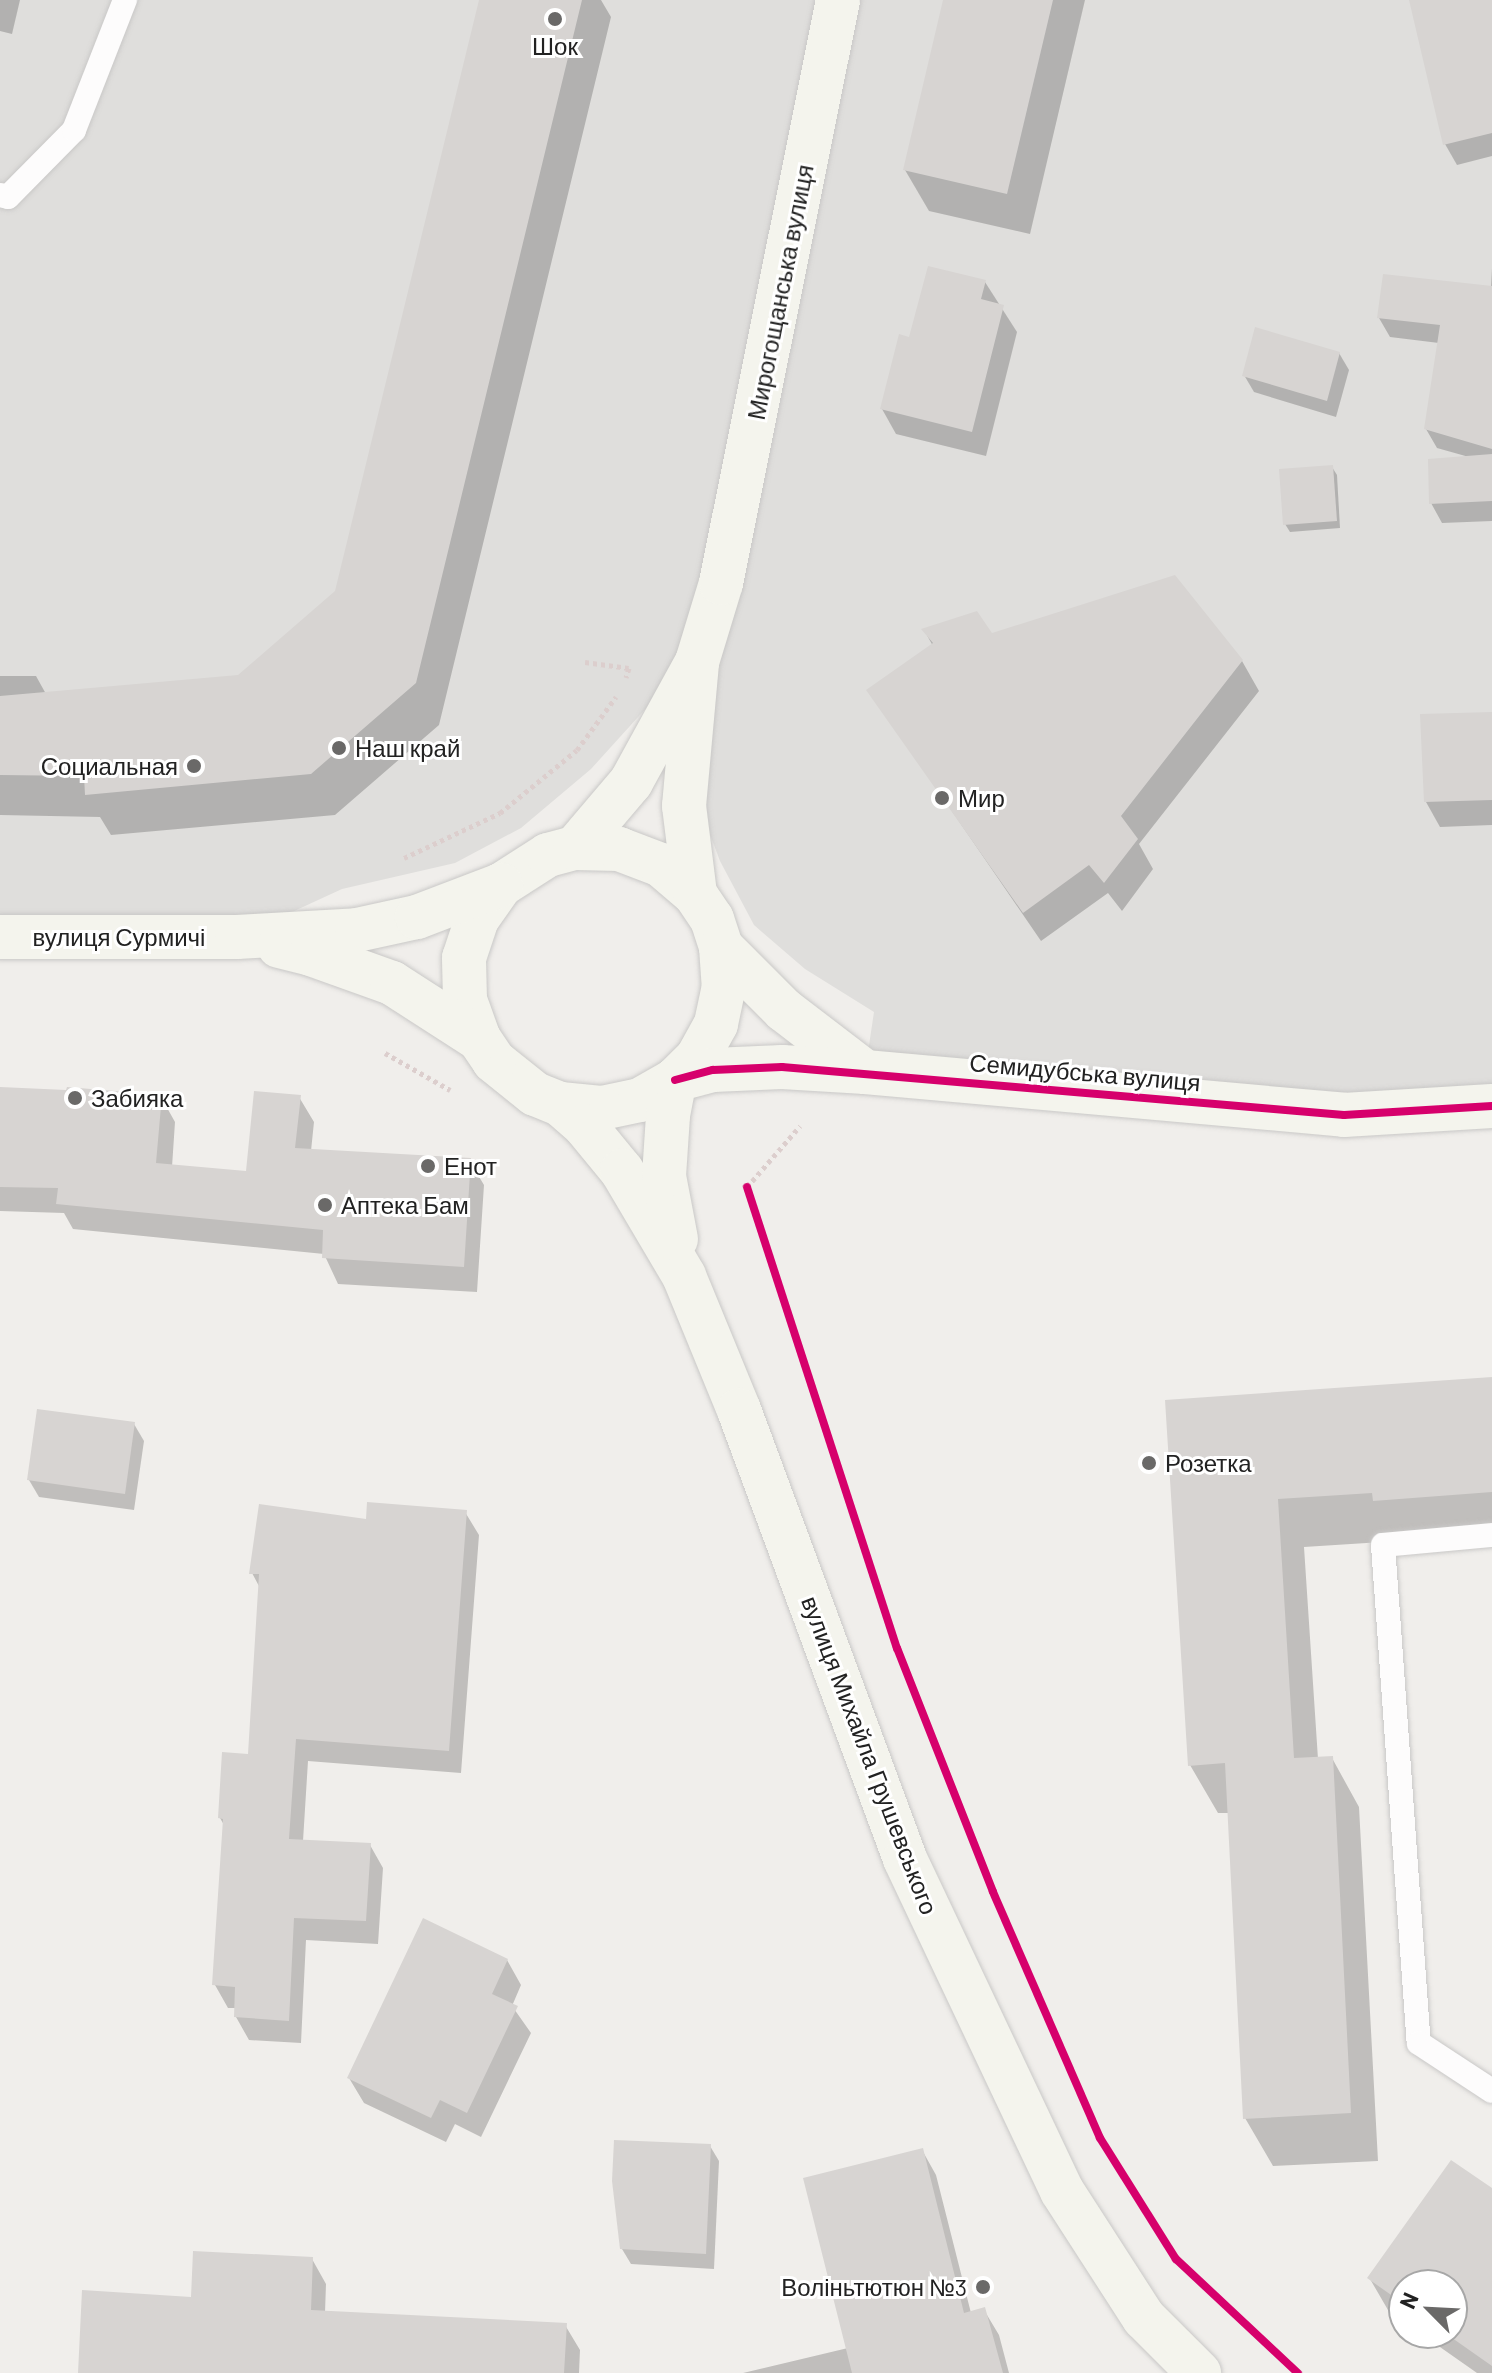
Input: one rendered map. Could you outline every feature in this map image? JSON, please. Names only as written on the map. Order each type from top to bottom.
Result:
[{"type":"main road","name":"Мирогощанська вулиця","points":[[697,662],[721,583],[838,0]]},
{"type":"main road","points":[[575,848],[631,782],[697,662]]},
{"type":"main road","points":[[695,894],[684,806],[697,662]]},
{"type":"main road","points":[[575,848],[619,849],[661,865],[695,894],[712,919],[721,947],[724,986],[716,1024],[697,1058],[675,1080],[640,1100],[601,1108],[560,1104],[535,1094],[513,1080],[494,1061],[479,1039],[465,1000],[464,958],[477,919],[501,885],[523,868],[548,855],[575,848]]},
{"type":"main road","points":[[237,937],[357,930],[398,922],[501,885]]},
{"type":"main road","name":"вулиця Сурмичі","points":[[0,937],[237,937]]},
{"type":"main road","points":[[237,937],[311,954],[392,983],[479,1039]]},
{"type":"main road","points":[[721,947],[784,1010],[865,1072]]},
{"type":"main road","name":"Семидубська вулиця","points":[[675,1080],[713,1070],[752,1067],[865,1072],[1344,1115],[1492,1106]]},
{"type":"main road","name":"вулиця Михайла Грушевського","points":[[675,1080],[668,1115],[664,1176],[684,1276]]},
{"type":"main road","name":"вулиця Михайла Грушевського","points":[[560,1104],[585,1126],[622,1171],[684,1276],[739,1410],[905,1859],[1062,2191],[1144,2318],[1199,2373]]},
{"type":"lane","points":[[0,195],[8,197],[74,130],[125,0]]},
{"type":"lane","points":[[1492,1535],[1383,1545],[1419,2043],[1492,2091]]},
{"type":"path","points":[[585,662],[629,668],[625,684]]},
{"type":"path","points":[[404,858],[500,813],[577,750],[617,695]]},
{"type":"path","points":[[750,1198],[747,1187],[800,1126]]},
{"type":"shaded area","points":[[0,0],[1492,0],[1492,1106],[865,1072],[874,1012],[805,969],[754,925],[720,861],[702,813],[668,684],[591,769],[521,828],[455,863],[342,889],[238,937],[0,952]]},
{"type":"building","points":[[479,0],[582,0],[416,683],[311,774],[85,795],[84,776],[0,775],[0,696],[238,675],[335,591]]},
{"type":"building","points":[[943,0],[1053,0],[1007,194],[903,170]]},
{"type":"building","points":[[1409,0],[1492,0],[1492,133],[1443,145]]},
{"type":"building","points":[[928,266],[986,280],[981,299],[1004,305],[972,432],[880,409],[899,334],[909,337]]},
{"type":"building","points":[[1383,274],[1492,286],[1492,449],[1424,429],[1440,325],[1377,318]]},
{"type":"building","points":[[1255,327],[1340,352],[1327,401],[1242,376]]},
{"type":"building","points":[[1492,454],[1492,501],[1429,504],[1428,459]]},
{"type":"building","points":[[1333,465],[1337,521],[1283,525],[1279,469]]},
{"type":"building","points":[[1175,575],[1243,660],[1121,816],[1138,839],[1104,883],[1089,865],[1023,913],[866,690],[933,643],[921,629],[977,611],[992,633]]},
{"type":"building","points":[[1492,712],[1492,800],[1424,802],[1420,714]]},
{"type":"building","points":[[0,1087],[66,1090],[67,1087],[162,1095],[156,1163],[246,1171],[254,1091],[301,1095],[295,1148],[471,1158],[464,1267],[322,1258],[323,1230],[56,1204],[58,1188],[0,1187]]},
{"type":"building","points":[[1492,1377],[1492,1492],[1373,1501],[1372,1493],[1278,1499],[1294,1758],[1333,1756],[1351,2113],[1243,2119],[1225,1763],[1188,1766],[1165,1400]]},
{"type":"building","points":[[37,1409],[135,1422],[125,1494],[27,1480]]},
{"type":"building","points":[[367,1502],[467,1510],[449,1751],[296,1739],[289,1839],[371,1843],[366,1921],[294,1918],[289,2021],[234,2017],[235,1987],[212,1985],[223,1819],[218,1818],[222,1752],[248,1754],[259,1574],[249,1574],[259,1504],[366,1519]]},
{"type":"building","points":[[423,1918],[508,1959],[492,1994],[518,2006],[467,2113],[440,2100],[431,2118],[347,2078]]},
{"type":"building","points":[[614,2140],[711,2144],[706,2254],[620,2249],[612,2181]]},
{"type":"building","points":[[923,2148],[964,2313],[985,2307],[1003,2373],[852,2373],[803,2178]]},
{"type":"building","points":[[1451,2160],[1492,2188],[1492,2366],[1468,2349],[1468,2269],[1388,2269],[1388,2293],[1367,2278]]},
{"type":"building","points":[[193,2251],[313,2257],[311,2310],[567,2323],[564,2373],[78,2373],[82,2290],[191,2297]]},
{"type":"cycle path","points":[[675,1080],[713,1070],[782,1067],[1344,1115],[1492,1106]]},
{"type":"cycle path","points":[[747,1187],[897,1648],[993,1892],[1100,2138],[1176,2259],[1298,2373]]},
{"type":"place","name":"Шок","points":[[555,19]]},
{"type":"place","name":"Наш край","points":[[339,748]]},
{"type":"place","name":"Социальная","points":[[194,766]]},
{"type":"place","name":"Мир","points":[[942,798]]},
{"type":"place","name":"Забияка","points":[[75,1098]]},
{"type":"place","name":"Енот","points":[[428,1166]]},
{"type":"place","name":"Аптека Бам","points":[[325,1205]]},
{"type":"place","name":"Розетка","points":[[1149,1463]]},
{"type":"place","name":"Воліньтютюн №3","points":[[983,2287]]}]
